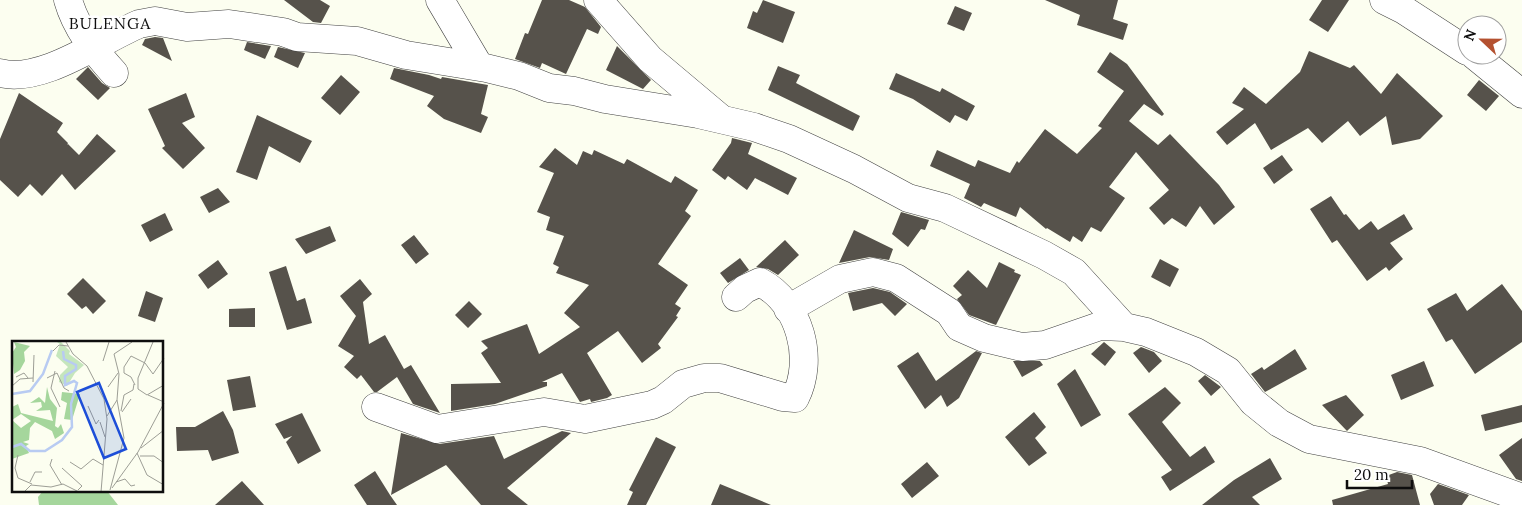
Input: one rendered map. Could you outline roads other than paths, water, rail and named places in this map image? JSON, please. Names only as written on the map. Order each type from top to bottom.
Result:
[{"type":"street","points":[[68,0],[73,19],[84,31],[91,47],[114,73]]},
{"type":"street","points":[[440,0],[479,66]]},
{"type":"street","points":[[598,0],[650,59],[722,119]]},
{"type":"street","points":[[1384,0],[1404,10],[1457,44]]},
{"type":"street","points":[[0,73],[13,76],[39,71],[139,24],[155,21],[187,28],[229,24],[283,32],[297,37],[357,41],[406,55],[479,66],[519,76],[549,88],[722,119],[789,139],[854,169],[908,198],[945,208],[1044,254],[1074,272],[1124,326]]},
{"type":"street","points":[[1486,65],[1522,94]]},
{"type":"street","points":[[788,309],[840,279],[873,272],[896,278],[949,312],[959,327],[984,338],[1022,347],[1045,346],[1100,326],[1124,326],[1146,332],[1204,357],[1228,371],[1253,402],[1279,423],[1310,439],[1420,461],[1522,498]]},
{"type":"street","points":[[376,407],[437,429],[544,412],[585,418],[652,405],[663,400],[683,384],[704,378],[720,378],[783,397],[795,398],[803,383],[804,350],[800,333],[788,309],[769,287],[760,282],[745,289],[736,297]]},
{"type":"district","name":"BULENGA","points":[[110,23]]}]
